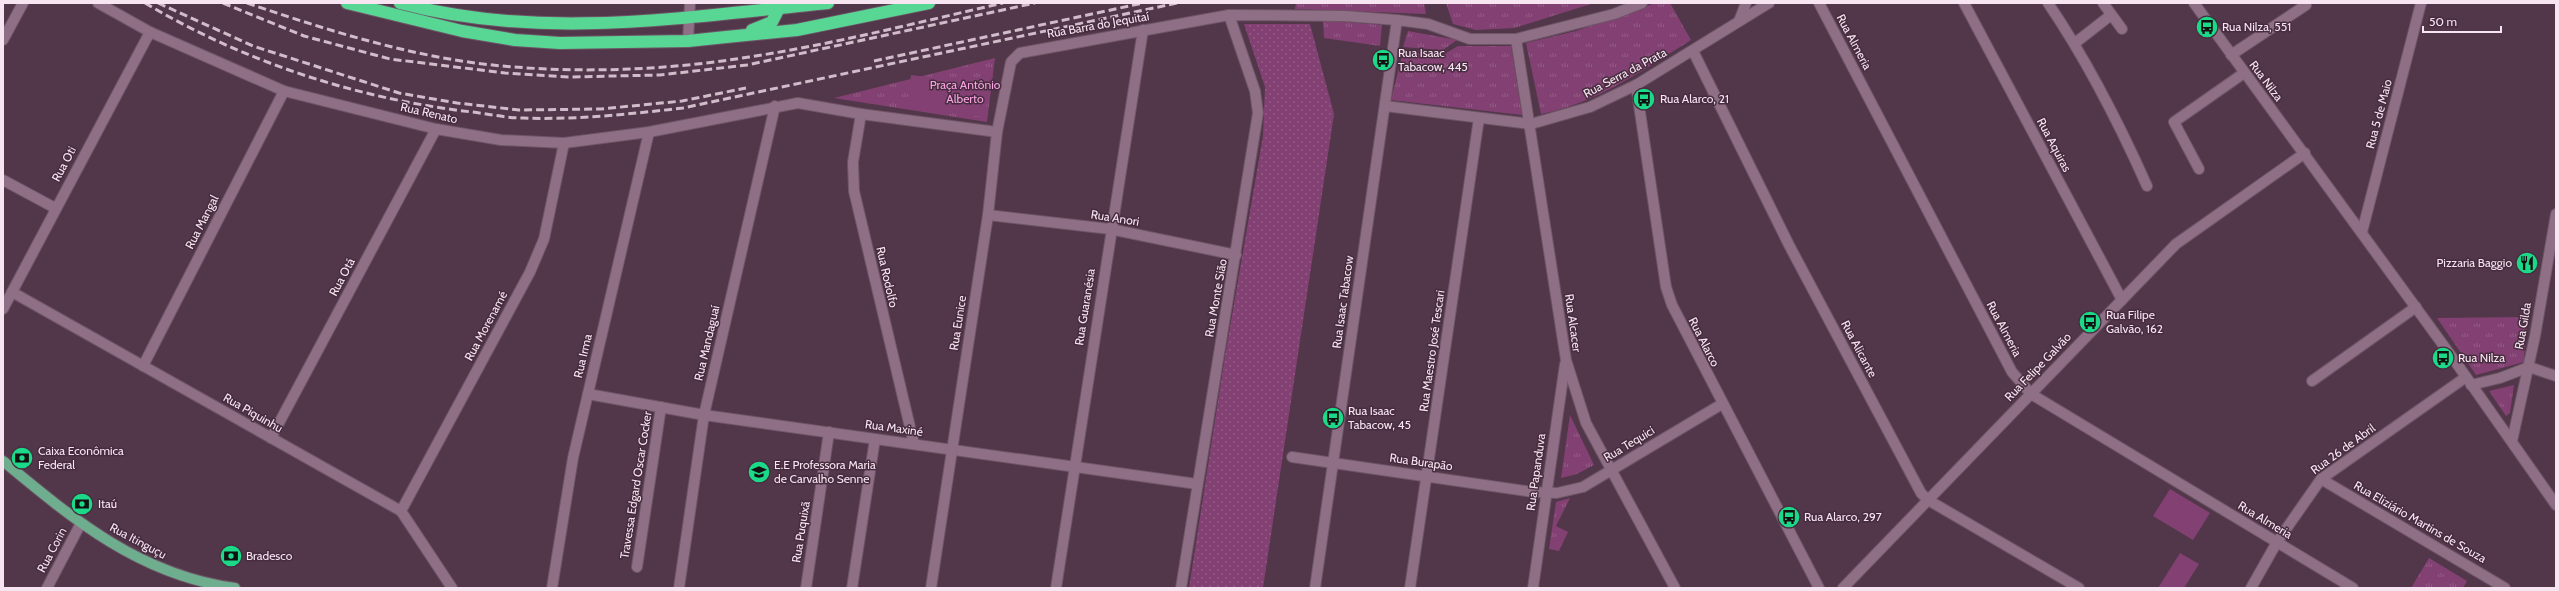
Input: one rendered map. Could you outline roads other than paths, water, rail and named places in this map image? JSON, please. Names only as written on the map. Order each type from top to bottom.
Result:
[{"type":"highway","points":[[347,3],[410,20],[515,40],[560,43],[688,41],[797,30],[929,3]]},
{"type":"highway","points":[[400,3],[461,16],[551,23],[601,24],[688,19],[779,5],[828,3]]},
{"type":"highway","points":[[726,37],[772,22],[779,5]]},
{"type":"main road","name":"Rua Itinguçu","points":[[4,463],[80,523],[125,550],[179,577],[235,588]]},
{"type":"street","points":[[3,40],[23,3]]},
{"type":"street","name":"Rua Renato","points":[[98,3],[150,32],[284,91],[436,129],[501,140],[564,143],[649,132],[774,106]]},
{"type":"street","points":[[688,41],[690,3]]},
{"type":"street","name":"Rua Barra do Jequitaí","points":[[1011,62],[1020,53],[1229,15],[1344,16],[1397,20],[1428,24],[1470,39],[1516,38],[1614,14],[1642,3]]},
{"type":"street","points":[[1739,21],[1746,3]]},
{"type":"street","name":"Rua Serra da Prata","points":[[1385,106],[1531,124],[1590,107],[1636,85],[1769,3]]},
{"type":"street","name":"Rua Almeria","points":[[1819,3],[2012,372],[2031,394],[2353,588]]},
{"type":"street","name":"Rua Aquiras","points":[[1964,3],[2122,300]]},
{"type":"street","points":[[2048,3],[2075,43],[2116,116],[2147,186]]},
{"type":"street","points":[[2103,3],[2122,29]]},
{"type":"street","name":"Rua Nilza","points":[[2194,3],[2362,232],[2512,441],[2556,505]]},
{"type":"street","name":"Rua 5 de Maio","points":[[2362,232],[2421,3]]},
{"type":"street","points":[[2231,55],[2306,5]]},
{"type":"street","name":"Rua Monte Sião","points":[[1181,588],[1258,114],[1255,91],[1229,15]]},
{"type":"street","points":[[2075,43],[2112,15]]},
{"type":"street","name":"Rua Isaac Tabacow","points":[[1315,588],[1397,20]]},
{"type":"street","name":"Rua Guaranésia","points":[[1056,588],[1110,229],[1143,30]]},
{"type":"street","name":"Rua Oti","points":[[3,309],[55,208],[150,32]]},
{"type":"street","name":"Rua Alcacer","points":[[1516,38],[1531,124],[1566,360],[1586,423],[1675,588]]},
{"type":"street","name":"Rua Alicante","points":[[1693,51],[1800,266],[1912,478],[1928,500],[2079,588]]},
{"type":"street","name":"Rua Eunice","points":[[932,588],[988,215],[997,132],[1011,62]]},
{"type":"street","points":[[2199,169],[2174,122],[2244,73]]},
{"type":"street","name":"Rua Alarco","points":[[1636,85],[1666,288],[1676,315],[1820,588]]},
{"type":"street","name":"Rua Mangal","points":[[143,366],[284,91]]},
{"type":"street","points":[[774,106],[808,103],[861,114],[997,132]]},
{"type":"street","name":"Rua Mandaguaí","points":[[679,588],[704,415],[774,106]]},
{"type":"street","name":"Rua Rodolfo","points":[[861,114],[853,162],[854,191],[914,444]]},
{"type":"street","name":"Rua Maestro José Tescari","points":[[1410,588],[1479,118]]},
{"type":"street","name":"Rua Otá","points":[[271,438],[436,129]]},
{"type":"street","name":"Rua Irma","points":[[552,588],[573,458],[649,132]]},
{"type":"street","name":"Rua Morenamé","points":[[401,511],[530,272],[544,239],[564,143]]},
{"type":"street","name":"Rua Felipe Galvão","points":[[1843,588],[2176,244],[2305,153]]},
{"type":"street","points":[[3,180],[55,208]]},
{"type":"street","name":"Rua Gilda","points":[[2512,441],[2529,367],[2556,214]]},
{"type":"street","name":"Rua Anori","points":[[988,215],[1110,229],[1236,255]]},
{"type":"street","name":"Rua Piquinhu","points":[[12,292],[401,511],[452,588]]},
{"type":"street","points":[[2312,381],[2416,307]]},
{"type":"street","name":"Rua Papanduva","points":[[1533,588],[1566,360]]},
{"type":"street","points":[[2468,381],[2500,378],[2529,367],[2556,376]]},
{"type":"street","name":"Rua 26 de Abril","points":[[2251,588],[2277,542],[2321,479],[2468,381]]},
{"type":"street","name":"Rua Maxiné","points":[[588,394],[704,415],[1197,484]]},
{"type":"street","name":"Rua Tequici","points":[[1546,494],[1583,488],[1722,404]]},
{"type":"street","name":"Travessa Edgard Oscar Cocker","points":[[637,567],[661,407]]},
{"type":"street","name":"Rua Puquixã","points":[[806,588],[829,432]]},
{"type":"street","points":[[852,588],[875,439]]},
{"type":"street","name":"Rua Burapão","points":[[1292,457],[1546,494]]},
{"type":"street","name":"Rua Eliziário Martins de Souza","points":[[2321,479],[2504,588]]},
{"type":"street","name":"Rua Corin","points":[[46,588],[80,523]]},
{"type":"railway","points":[[145,3],[222,43],[303,75],[387,98],[429,106],[510,117],[543,118],[603,116],[683,108],[1177,3]]},
{"type":"railway","points":[[158,3],[253,46],[399,93],[457,103],[519,110],[601,109],[682,101],[746,88]]},
{"type":"railway","points":[[223,3],[304,36],[390,59],[505,73],[568,77],[660,75],[747,65],[1035,3]]},
{"type":"railway","points":[[247,3],[364,40],[453,60],[516,67],[583,70],[650,68],[716,62],[781,52],[1003,3]]},
{"type":"railway","points":[[874,61],[1143,3]]},
{"type":"place","name":"Rua Nilza, 551","points":[[2207,27]]},
{"type":"place","name":"Rua Isaac Tabacow, 445","points":[[1383,60]]},
{"type":"place","name":"Rua Alarco, 21","points":[[1644,99]]},
{"type":"place","name":"Pizzaria Baggio","points":[[2527,263]]},
{"type":"place","name":"Rua Filipe Galvão, 162","points":[[2090,322]]},
{"type":"place","name":"Rua Nilza","points":[[2443,358]]},
{"type":"place","name":"Rua Isaac Tabacow, 45","points":[[1333,418]]},
{"type":"place","name":"Caixa Econômica Federal","points":[[22,458]]},
{"type":"place","name":"E.E Professora Maria de Carvalho Senne","points":[[759,472]]},
{"type":"place","name":"Itaú","points":[[82,504]]},
{"type":"place","name":"Rua Alarco, 297","points":[[1789,517]]},
{"type":"place","name":"Bradesco","points":[[231,556]]},
{"type":"park label","name":"Praça Antônio Alberto","points":[[965,92]]}]
